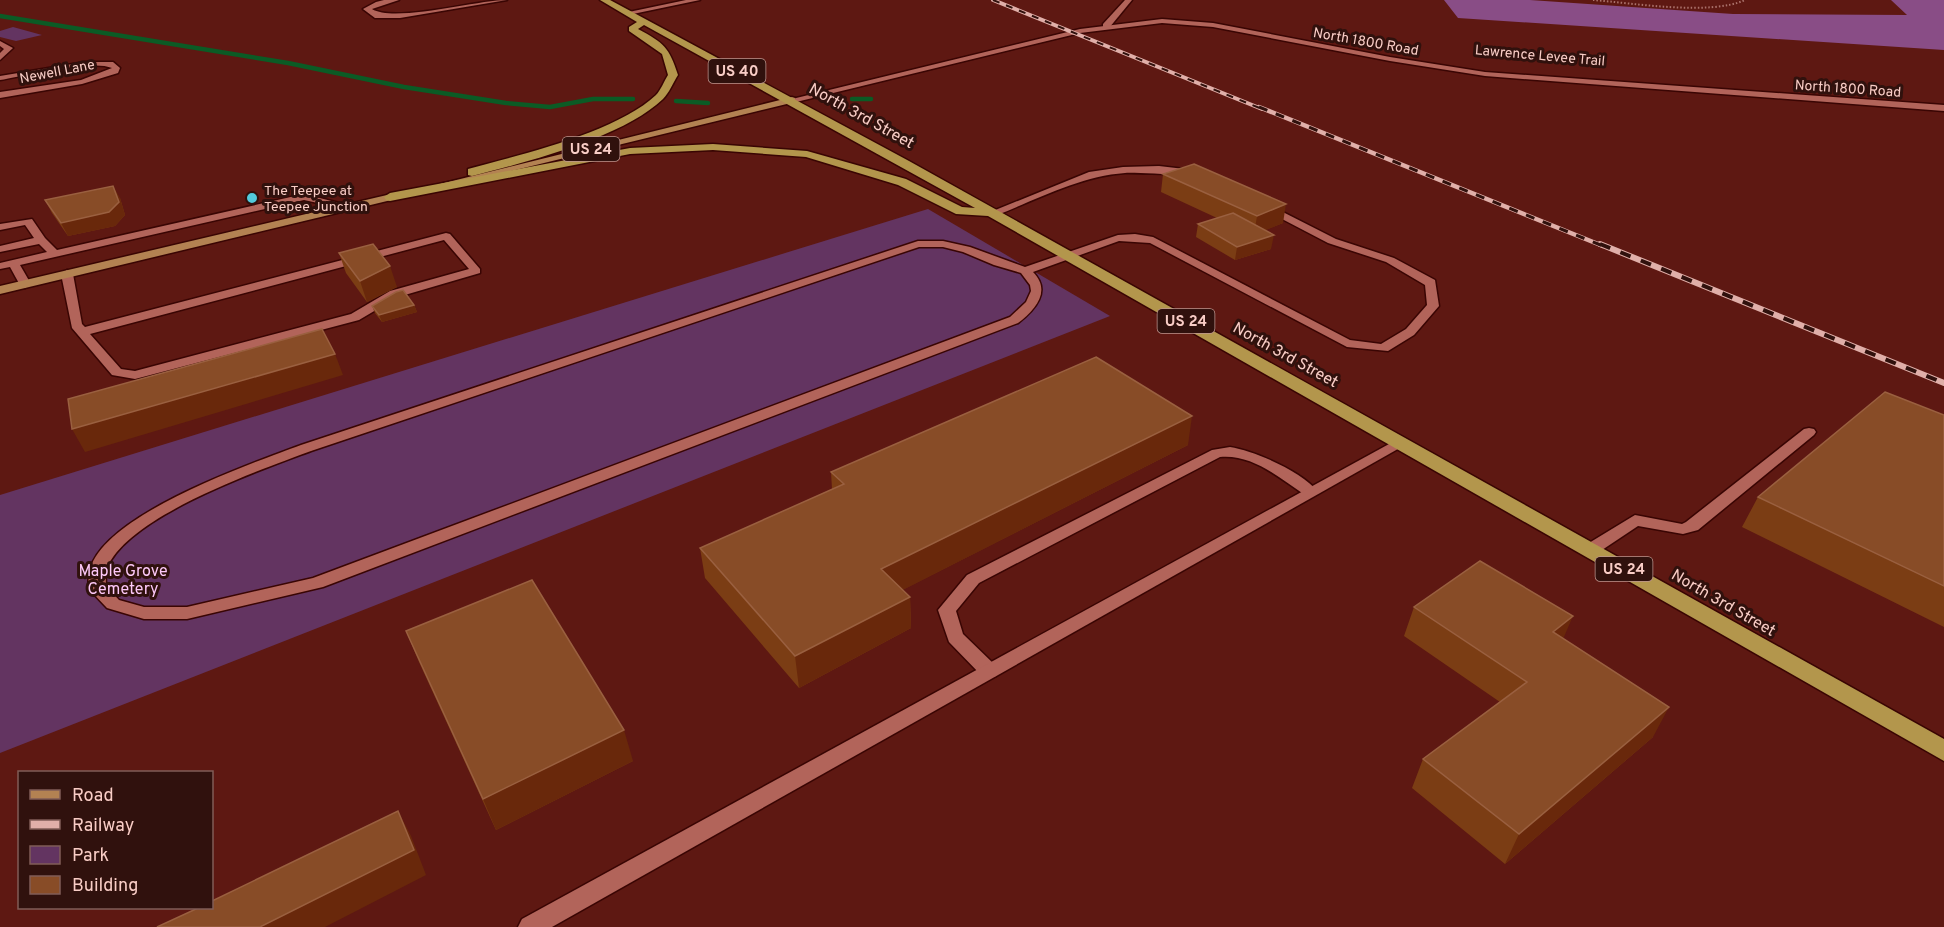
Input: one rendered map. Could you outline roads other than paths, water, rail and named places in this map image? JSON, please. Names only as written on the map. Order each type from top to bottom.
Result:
[{"type":"highway","name":"North 3rd Street","points":[[604,0],[792,100],[1069,255],[1944,751]]},
{"type":"highway","points":[[390,197],[588,136],[613,127],[643,111],[666,91],[672,65],[667,54],[632,29],[644,21]]},
{"type":"highway","points":[[390,197],[597,156],[674,147],[763,148],[807,154],[902,182],[960,211],[993,213]]},
{"type":"main road","name":"US 24","points":[[0,290],[792,100]]},
{"type":"street","points":[[396,0],[378,3],[367,9],[378,16],[400,16],[502,0]]},
{"type":"street","points":[[628,13],[697,0]]},
{"type":"street","points":[[1106,26],[1129,0]]},
{"type":"street","name":"North 1800 Road","points":[[792,100],[1106,26],[1148,22],[1196,22],[1390,59],[1485,74],[1944,108]]},
{"type":"street","points":[[0,43],[9,48],[0,58]]},
{"type":"street","name":"Newell Lane","points":[[0,78],[82,64],[113,64],[116,68],[109,74],[90,80],[0,95]]},
{"type":"street","points":[[993,213],[1093,174],[1159,169],[1209,177]]},
{"type":"street","points":[[0,266],[176,230],[304,197],[350,207]]},
{"type":"street","points":[[1024,272],[1030,276],[1037,295],[1029,309],[1014,320],[316,583],[187,613],[144,613],[113,604],[97,588],[98,569],[113,546],[145,519],[234,475],[306,447],[918,244],[943,244],[966,249],[1024,272],[1118,238],[1135,237],[1154,240],[1347,344],[1383,348],[1410,332],[1433,306],[1431,284],[1390,260],[1332,241],[1255,200]]},
{"type":"street","points":[[0,227],[27,221],[40,240],[55,254]]},
{"type":"street","points":[[176,230],[184,246]]},
{"type":"street","points":[[67,274],[76,325],[82,332],[117,372],[135,375],[355,317],[394,294],[476,270],[446,236],[82,332]]},
{"type":"street","points":[[0,249],[40,240]]},
{"type":"street","points":[[13,263],[25,284]]},
{"type":"street","points":[[1590,550],[1635,520],[1683,528],[1692,526],[1809,432]]},
{"type":"street","points":[[530,927],[1400,442]]},
{"type":"street","points":[[989,671],[955,637],[947,610],[973,579],[1217,453],[1231,450],[1250,454],[1311,492]]},
{"type":"waterway","points":[[0,16],[288,63],[404,87],[506,103],[550,107],[593,99],[633,99]]},
{"type":"waterway","points":[[852,99],[871,99]]},
{"type":"waterway","points":[[676,101],[708,103]]},
{"type":"railway","points":[[993,0],[1262,109]]},
{"type":"railway","points":[[1259,107],[1603,246]]},
{"type":"railway","points":[[1600,244],[1944,383]]},
{"type":"place","name":"The Teepee at Teepee Junction","points":[[252,198]]},
{"type":"park label","name":"Maple Grove Cemetery","points":[[123,579]]}]
